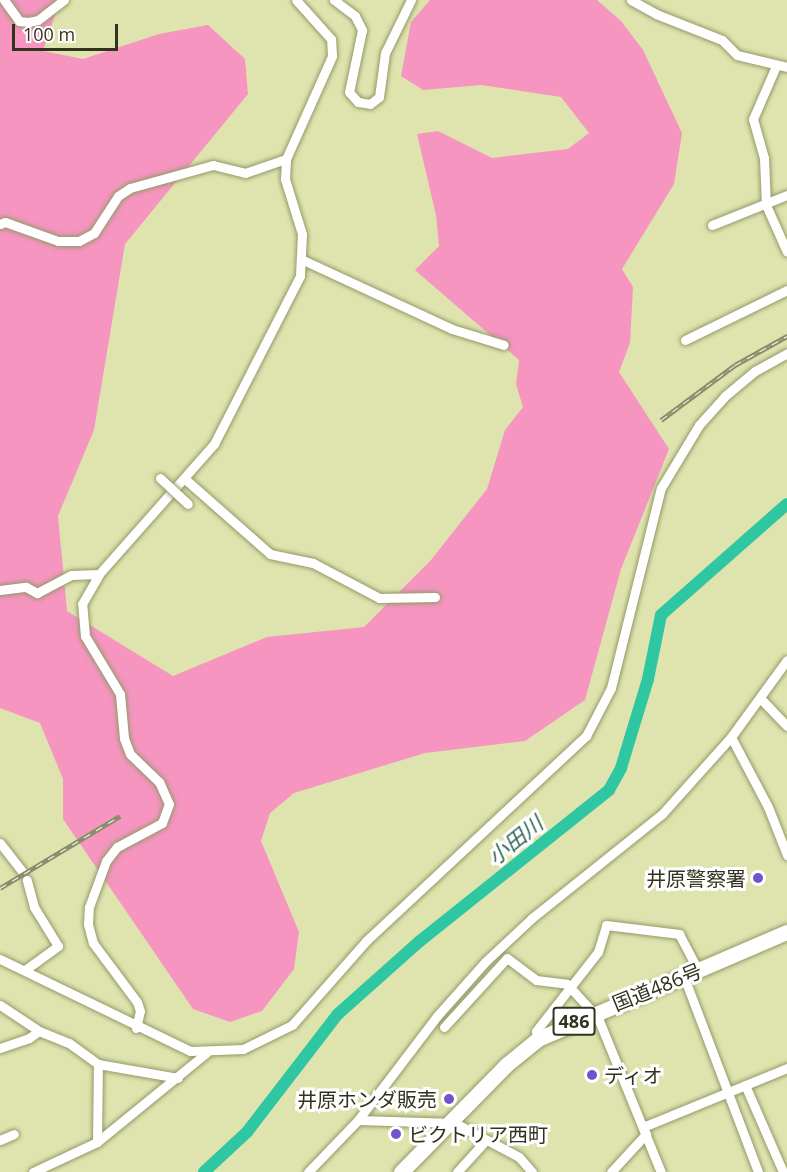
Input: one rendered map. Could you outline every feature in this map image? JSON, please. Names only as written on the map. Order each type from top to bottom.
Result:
[{"type":"highway","name":"国道486号","points":[[401,1172],[506,1065],[538,1039],[593,1012],[691,974],[787,932]]},
{"type":"street","points":[[4,0],[19,21],[28,22],[38,20],[64,0]]},
{"type":"street","points":[[136,1028],[140,1011],[137,1002],[93,943],[89,907],[106,861],[117,847],[162,823],[169,804],[159,782],[130,754],[124,738],[120,694],[85,636],[82,604],[99,574],[214,444],[242,395],[300,276],[303,260],[302,234],[285,178],[286,159],[332,56],[331,39],[296,0]]},
{"type":"street","points":[[334,0],[355,16],[362,30],[349,92],[358,102],[370,104],[379,97],[385,53],[411,0]]},
{"type":"street","points":[[631,0],[656,14],[722,40],[737,56],[787,67]]},
{"type":"street","points":[[776,66],[753,115],[764,158],[766,205],[787,252]]},
{"type":"street","points":[[0,224],[5,222],[58,241],[79,241],[94,233],[118,196],[130,188],[213,165],[245,172],[286,159]]},
{"type":"street","points":[[712,225],[787,195]]},
{"type":"street","points":[[303,260],[452,329],[504,345]]},
{"type":"street","points":[[685,340],[787,290]]},
{"type":"street","points":[[0,959],[136,1028],[182,1048],[206,1053],[260,1044],[292,1025],[389,918],[586,736],[611,688],[662,488],[699,425],[725,396],[755,371],[787,353]]},
{"type":"street","points":[[160,478],[188,504]]},
{"type":"street","points":[[185,479],[270,554],[313,563],[379,598],[435,597]]},
{"type":"street","points":[[0,590],[26,587],[37,593],[71,575],[99,574]]},
{"type":"street","points":[[308,1172],[358,1120],[437,1016],[485,962],[513,935],[647,828],[731,737],[787,660]]},
{"type":"street","points":[[760,698],[787,726]]},
{"type":"street","points":[[731,737],[768,807],[787,855]]},
{"type":"street","points":[[0,843],[22,871]]},
{"type":"street","points":[[24,970],[58,946],[34,907],[27,880]]},
{"type":"street","points":[[538,1039],[536,1031],[598,952],[606,925],[679,934],[728,1093],[758,1172]]},
{"type":"street","points":[[444,1027],[506,957],[513,935]]},
{"type":"street","points":[[485,962],[506,957]]},
{"type":"street","points":[[506,957],[536,980],[571,987],[593,1012],[661,1172]]},
{"type":"street","points":[[0,1005],[39,1030],[69,1043],[98,1064],[178,1078]]},
{"type":"street","points":[[437,1016],[459,1009]]},
{"type":"street","points":[[0,1048],[30,1038],[39,1030]]},
{"type":"street","points":[[33,1172],[97,1142],[206,1053]]},
{"type":"street","points":[[97,1142],[98,1064]]},
{"type":"street","points":[[611,1172],[644,1130],[787,1068]]},
{"type":"street","points":[[745,1085],[783,1172]]},
{"type":"street","points":[[358,1120],[450,1123],[519,1157],[532,1172]]},
{"type":"street","points":[[0,1140],[15,1134]]},
{"type":"street","points":[[457,1172],[486,1140]]},
{"type":"shaded area","points":[[0,0],[60,0],[43,51],[83,59],[159,34],[208,25],[245,59],[248,94],[125,244],[94,430],[58,516],[67,611],[173,676],[267,637],[364,627],[431,560],[487,489],[505,430],[523,407],[516,384],[519,360],[415,270],[439,246],[436,215],[417,134],[438,131],[492,158],[568,149],[589,133],[561,97],[481,85],[423,90],[401,76],[411,22],[430,0],[597,0],[621,21],[643,50],[682,133],[674,184],[622,269],[633,287],[630,343],[619,372],[669,449],[621,569],[585,700],[525,741],[425,753],[294,793],[270,813],[261,841],[299,932],[294,969],[262,1011],[230,1022],[193,1009],[63,819],[63,779],[40,723],[0,708]]},
{"type":"waterway","name":"小田川","points":[[204,1172],[247,1132],[338,1014],[420,941],[609,790],[621,768],[648,679],[661,615],[787,504]]},
{"type":"railway","points":[[661,420],[735,365],[787,336]]},
{"type":"railway","points":[[0,888],[120,816]]},
{"type":"place","name":"井原警察署","points":[[758,878]]},
{"type":"place","name":"ディオ","points":[[592,1075]]},
{"type":"place","name":"井原ホンダ販売","points":[[449,1099]]},
{"type":"place","name":"ビクトリア西町","points":[[396,1134]]}]
